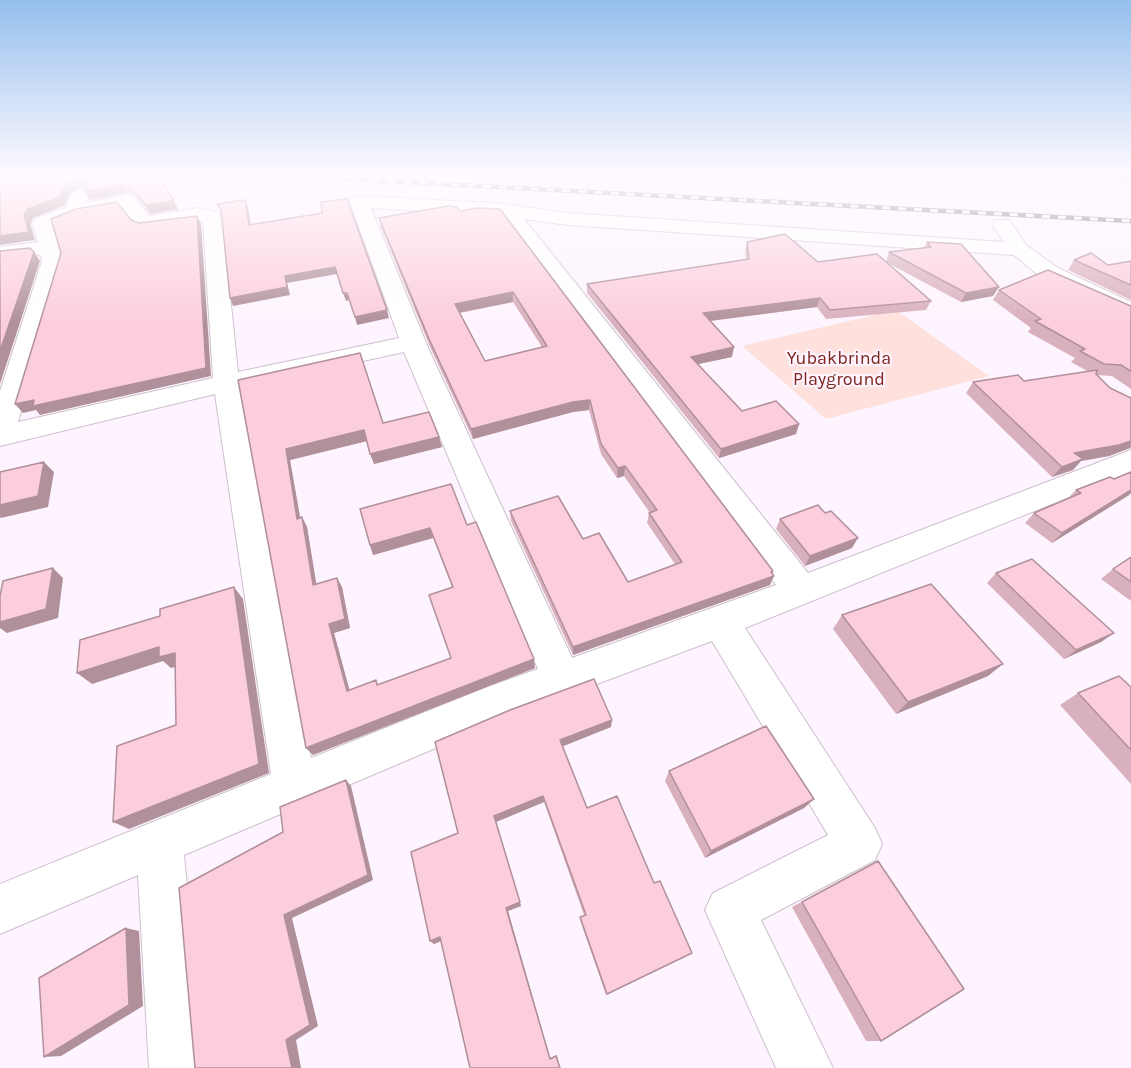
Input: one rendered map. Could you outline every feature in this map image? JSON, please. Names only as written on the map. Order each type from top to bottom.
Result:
[{"type":"street","points":[[0,435],[53,261],[43,225]]},
{"type":"street","points":[[213,225],[226,382],[295,787]]},
{"type":"street","points":[[368,225],[413,343],[562,680]]},
{"type":"street","points":[[518,225],[801,591]]},
{"type":"street","points":[[650,225],[1018,249]]},
{"type":"street","points":[[1003,225],[1018,249],[1050,273],[1131,311]]},
{"type":"street","points":[[0,253],[36,248],[51,252]]},
{"type":"street","points":[[0,435],[226,382],[413,343]]},
{"type":"street","points":[[0,909],[504,699],[721,622],[1131,459]]},
{"type":"street","points":[[721,622],[859,844],[730,910],[805,1068]]},
{"type":"street","points":[[160,844],[177,1068]]},
{"type":"green space","name":"Yubakbrinda Playground","points":[[896,310],[989,376],[826,419],[742,346]]},
{"type":"building","points":[[0,225],[27,225],[29,232],[0,236]]},
{"type":"building","points":[[53,225],[198,225],[206,368],[33,406],[34,400],[15,404],[61,253]]},
{"type":"building","points":[[223,225],[356,225],[387,310],[355,317],[347,293],[343,293],[335,267],[285,276],[287,287],[230,298]]},
{"type":"building","points":[[382,225],[512,225],[773,571],[771,572],[774,576],[573,647],[510,511],[558,496],[583,539],[599,533],[628,582],[682,562],[649,513],[657,510],[625,466],[618,468],[601,444],[590,400],[573,402],[471,429],[429,339]],"holes":[[[513,292],[547,346],[485,361],[455,304]]]},
{"type":"building","points":[[785,234],[818,262],[877,254],[931,301],[830,310],[820,298],[703,313],[734,347],[691,357],[742,411],[776,401],[799,424],[721,449],[587,284],[749,259],[747,242]]},
{"type":"building","points":[[927,242],[961,244],[999,287],[966,293],[889,252],[931,247]]},
{"type":"building","points":[[30,248],[34,252],[0,351],[0,251]]},
{"type":"building","points":[[1091,253],[1108,265],[1131,261],[1131,285],[1074,260]]},
{"type":"building","points":[[1048,270],[1131,306],[1131,371],[1121,365],[1104,364],[1080,351],[1085,349],[1035,321],[1041,319],[999,290]]},
{"type":"building","points":[[360,353],[383,423],[429,412],[439,437],[370,454],[364,430],[286,449],[297,519],[302,517],[313,585],[337,578],[345,619],[329,624],[347,691],[376,680],[377,685],[451,658],[429,595],[453,587],[430,528],[370,545],[360,509],[451,484],[467,525],[476,522],[534,659],[306,748],[238,380]]},
{"type":"building","points":[[1097,370],[1096,374],[1110,388],[1131,398],[1131,441],[1074,453],[1083,459],[1062,467],[973,382],[1018,375],[1024,381]]},
{"type":"building","points":[[44,462],[38,496],[0,505],[0,472]]},
{"type":"building","points":[[1131,472],[1131,490],[1062,533],[1034,513],[1081,493],[1076,490]]},
{"type":"building","points":[[818,505],[825,513],[831,511],[858,538],[810,556],[780,519]]},
{"type":"building","points":[[1131,557],[1131,582],[1113,569]]},
{"type":"building","points":[[1032,559],[1114,633],[1076,650],[996,573]]},
{"type":"building","points":[[53,568],[46,609],[0,622],[0,596],[3,581]]},
{"type":"building","points":[[931,584],[1003,664],[908,702],[842,615]]},
{"type":"building","points":[[234,587],[259,764],[113,822],[117,746],[176,725],[175,653],[159,657],[159,647],[77,673],[80,640],[160,616],[160,609]]},
{"type":"building","points":[[1119,676],[1131,687],[1131,750],[1078,693]]},
{"type":"building","points":[[594,679],[612,720],[560,740],[587,808],[617,796],[654,883],[660,881],[692,953],[607,994],[580,917],[586,915],[543,796],[494,816],[520,902],[506,908],[550,1059],[556,1056],[560,1068],[470,1068],[440,937],[430,941],[411,852],[458,833],[435,742],[510,710]]},
{"type":"building","points":[[766,726],[814,799],[711,851],[669,771]]},
{"type":"building","points":[[346,780],[368,875],[284,915],[310,1025],[286,1040],[292,1068],[195,1068],[179,888],[283,832],[280,807]]},
{"type":"building","points":[[878,861],[964,989],[881,1041],[802,902]]},
{"type":"building","points":[[126,928],[129,1005],[44,1057],[39,978]]}]
